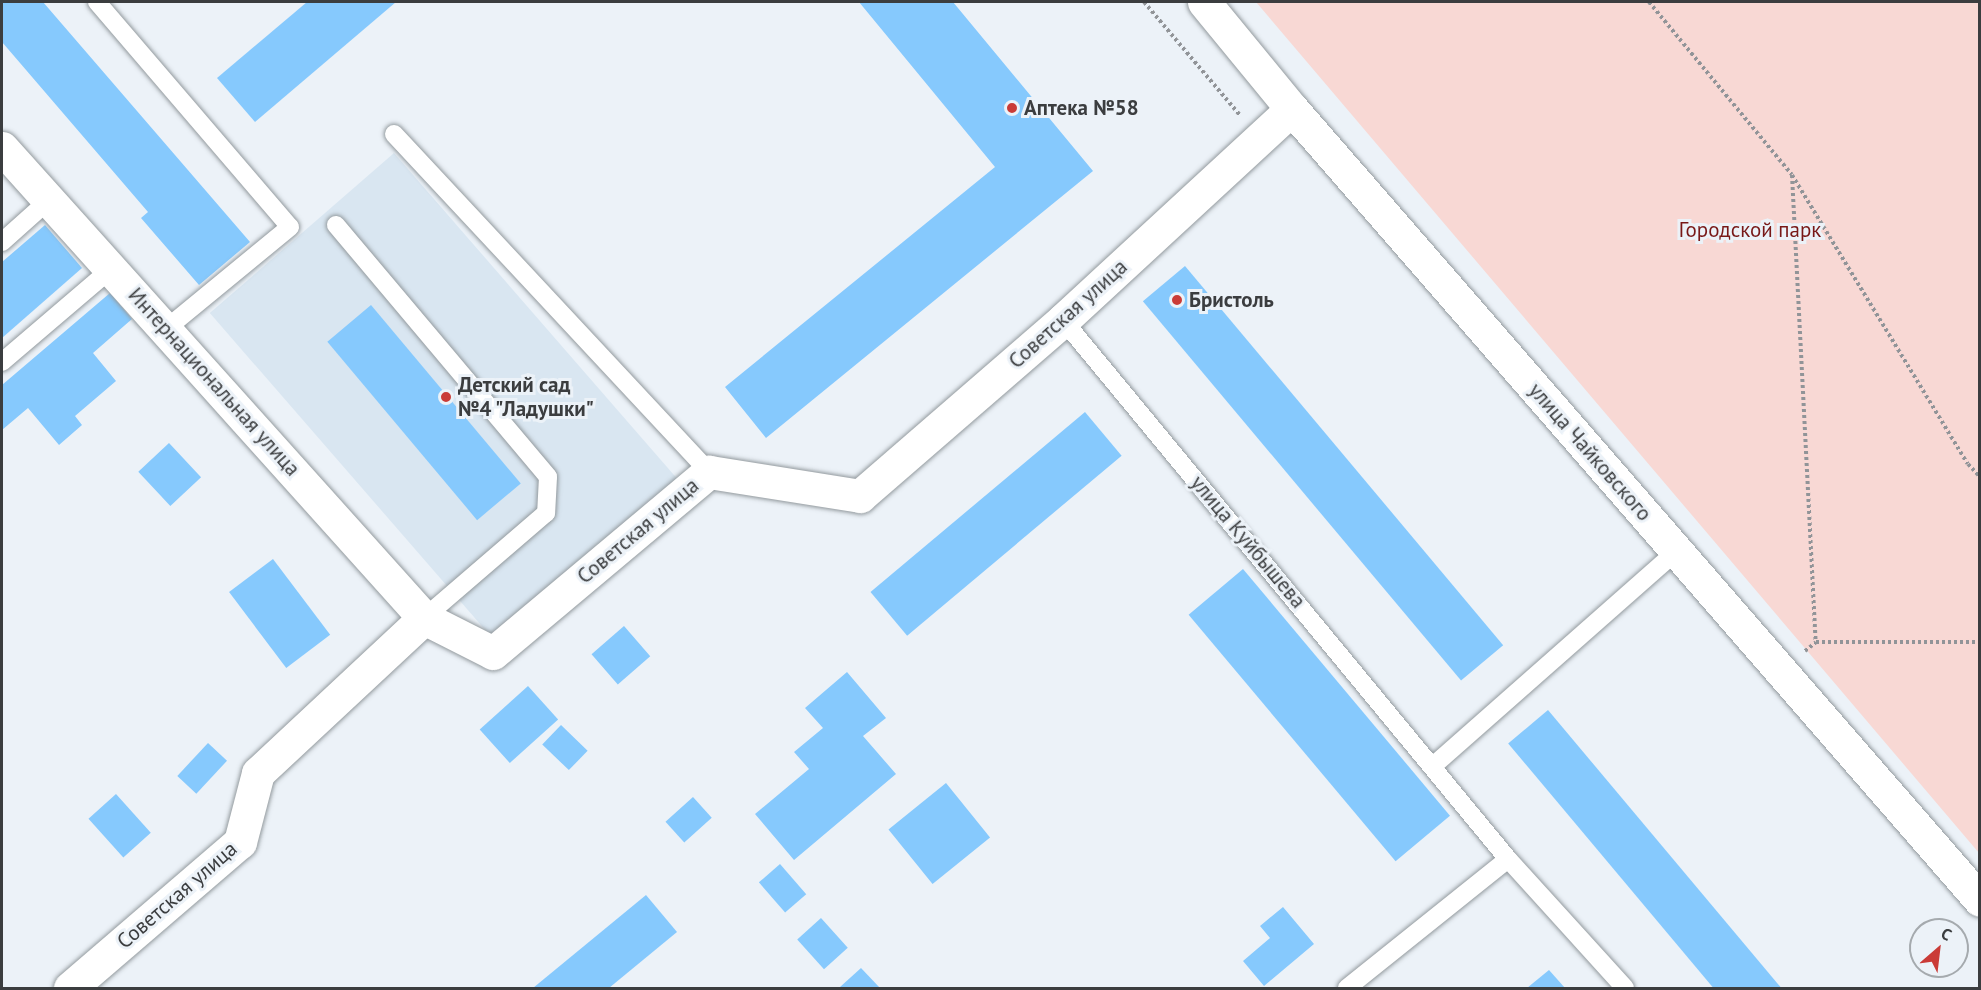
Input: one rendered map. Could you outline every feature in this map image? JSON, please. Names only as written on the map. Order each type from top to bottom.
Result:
[{"type":"street","name":"улица Чайковского","points":[[1204,2],[1292,109],[1980,900]]},
{"type":"street","name":"Советская улица","points":[[70,988],[240,842],[258,773],[424,618],[493,653],[709,472],[860,496],[1063,320],[1292,109]]},
{"type":"street","name":"Интернациональная улица","points":[[2,148],[167,328],[424,618]]},
{"type":"lane","points":[[97,2],[290,227],[167,328]]},
{"type":"lane","points":[[394,134],[709,472]]},
{"type":"lane","points":[[2,242],[49,200]]},
{"type":"lane","points":[[336,225],[548,477],[546,513],[424,618]]},
{"type":"lane","points":[[2,363],[112,268]]},
{"type":"lane","name":"улица Куйбышева","points":[[1063,320],[1434,765],[1508,859],[1625,988]]},
{"type":"lane","points":[[1434,765],[1677,551]]},
{"type":"lane","points":[[1347,988],[1508,859]]},
{"type":"path","points":[[1144,2],[1260,139]]},
{"type":"path","points":[[1649,2],[1792,175],[1968,464],[1980,477]]},
{"type":"path","points":[[1792,175],[1816,642],[1980,642]]},
{"type":"shaded area","name":"Детский сад №4 \"Ладушки\"","points":[[394,153],[680,482],[496,642],[210,313]]},
{"type":"green space","name":"Городской парк","points":[[1256,2],[1979,2],[1979,853]]},
{"type":"building","points":[[2,2],[43,2],[250,242],[199,285],[141,218],[148,212],[2,42]]},
{"type":"building","points":[[307,2],[396,2],[255,122],[217,78]]},
{"type":"building","points":[[859,2],[953,2],[1093,171],[766,438],[725,387],[995,167]]},
{"type":"building","points":[[45,225],[82,268],[2,338],[2,262]]},
{"type":"building","points":[[1185,266],[1503,645],[1461,681],[1143,301]]},
{"type":"building","points":[[110,293],[132,319],[93,353],[116,381],[75,416],[82,425],[59,445],[28,408],[2,430],[2,385]]},
{"type":"building","points":[[371,305],[521,483],[477,520],[327,342]]},
{"type":"building","points":[[1085,412],[1122,456],[907,636],[871,592]]},
{"type":"building","points":[[169,443],[201,477],[170,506],[138,472]]},
{"type":"building","points":[[273,559],[330,635],[286,668],[229,592]]},
{"type":"building","points":[[1243,569],[1450,816],[1396,861],[1189,615]]},
{"type":"building","points":[[624,626],[650,656],[618,684],[592,654]]},
{"type":"building","points":[[847,672],[886,718],[863,736],[896,774],[794,860],[755,814],[809,769],[794,752],[823,728],[805,708]]},
{"type":"building","points":[[528,686],[558,719],[510,763],[480,729]]},
{"type":"building","points":[[1548,710],[1781,988],[1713,988],[1508,743]]},
{"type":"building","points":[[561,725],[588,751],[569,770],[542,744]]},
{"type":"building","points":[[208,743],[227,761],[196,794],[177,776]]},
{"type":"building","points":[[946,783],[990,837],[933,884],[888,830]]},
{"type":"building","points":[[116,794],[151,833],[123,857],[89,819]]},
{"type":"building","points":[[693,797],[712,818],[684,843],[666,822]]},
{"type":"building","points":[[780,864],[806,894],[785,913],[759,882]]},
{"type":"building","points":[[646,895],[677,932],[609,988],[533,988]]},
{"type":"building","points":[[1283,907],[1314,944],[1264,986],[1243,961],[1270,938],[1260,926]]},
{"type":"building","points":[[821,918],[848,948],[824,969],[797,939]]},
{"type":"building","points":[[861,968],[880,988],[840,987]]},
{"type":"building","points":[[1549,970],[1565,988],[1527,988]]},
{"type":"place","name":"Аптека №58","points":[[1012,108]]},
{"type":"place","name":"Бристоль","points":[[1177,300]]},
{"type":"place","name":"Детский сад №4 \"Ладушки\"","points":[[446,397]]}]
